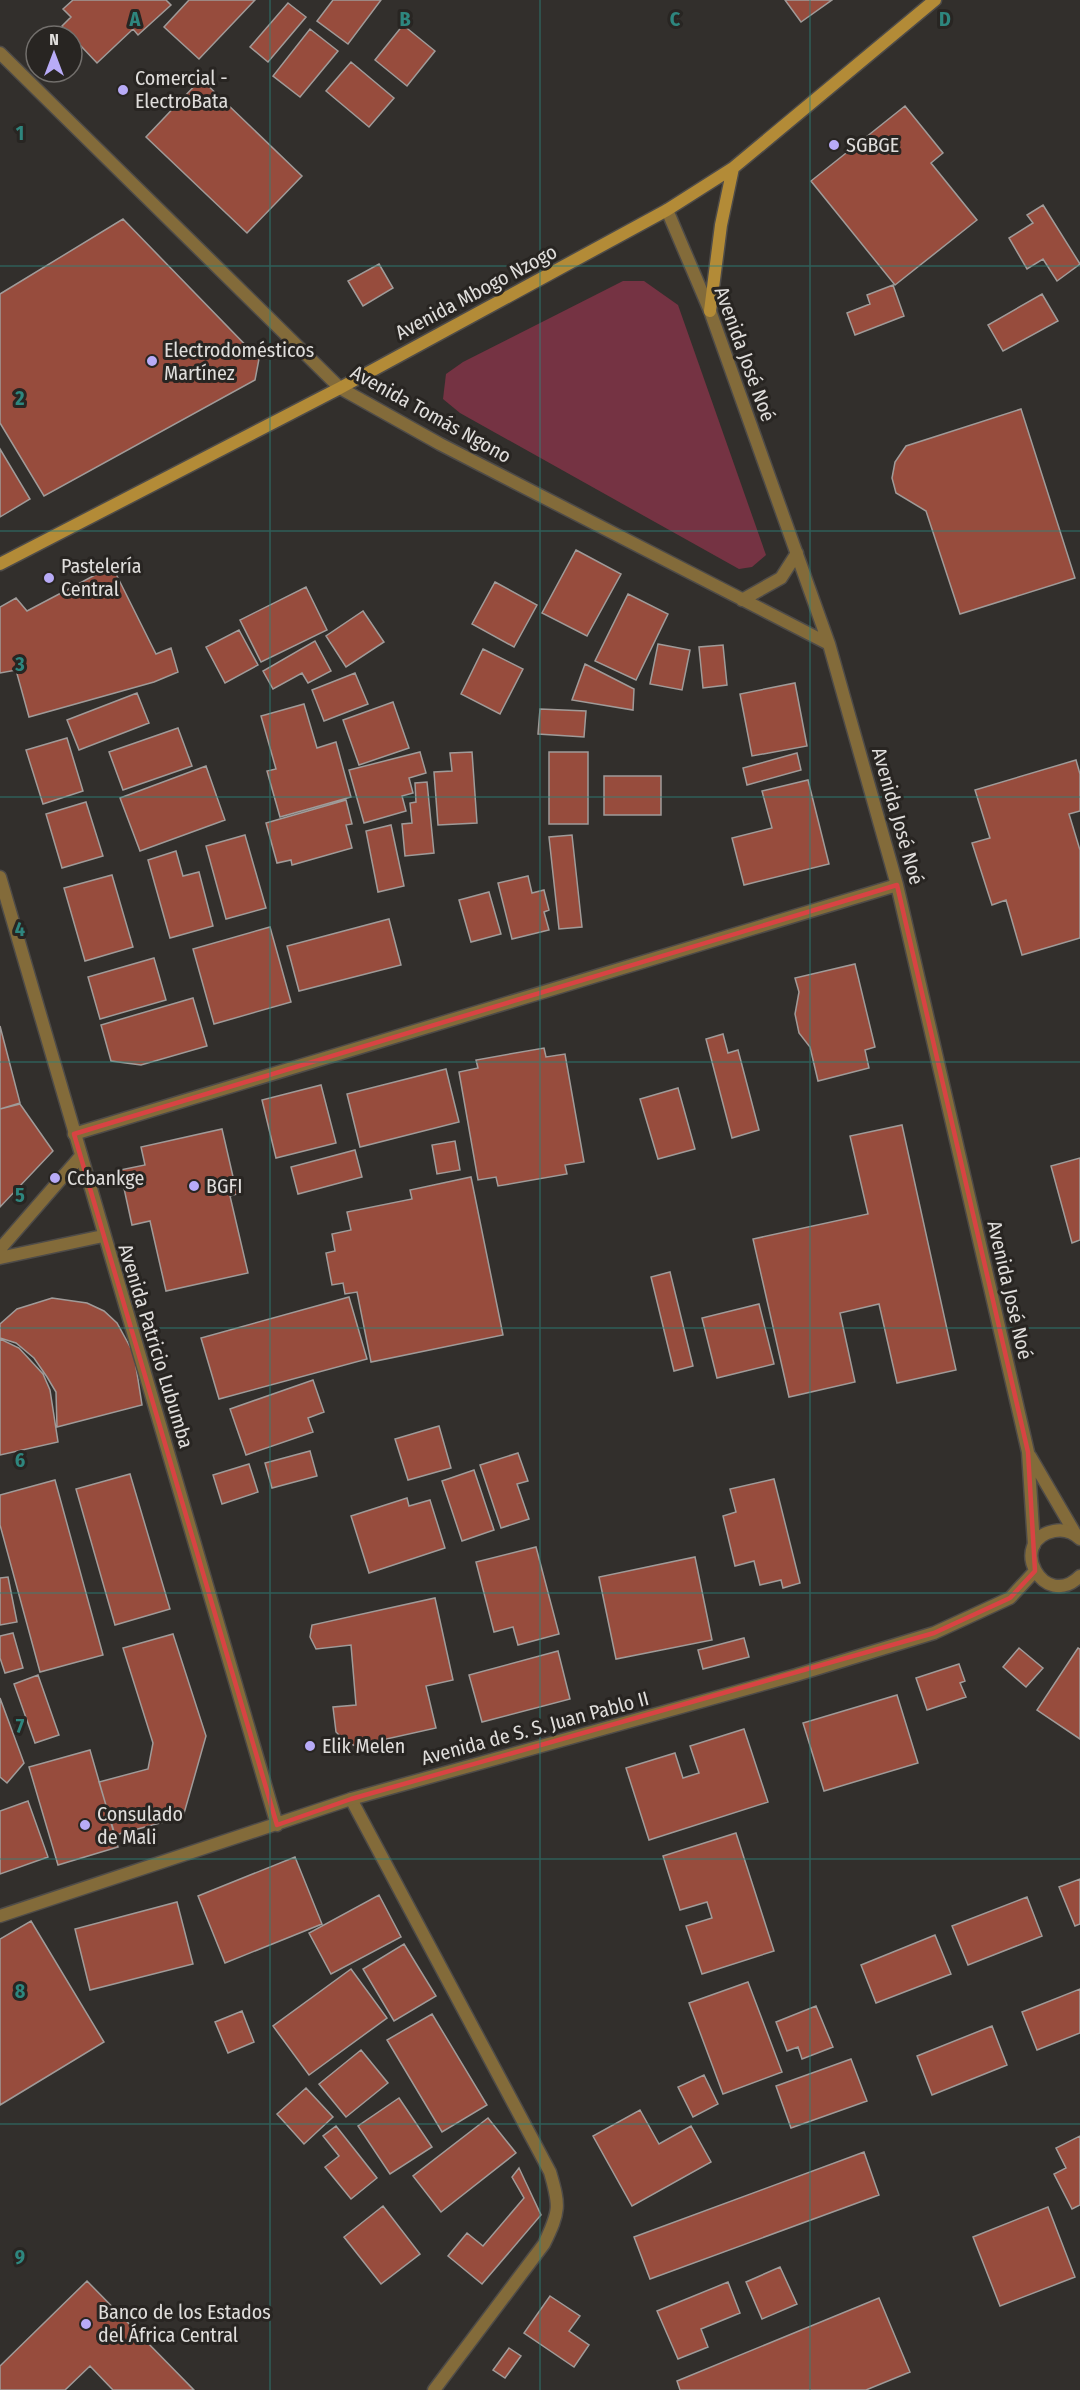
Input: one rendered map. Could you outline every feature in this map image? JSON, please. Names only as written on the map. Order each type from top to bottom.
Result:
[{"type":"main road","name":"Avenida Mbogo Nzogo","points":[[0,564],[340,388],[667,210],[733,168],[935,0]]},
{"type":"main road","points":[[710,311],[721,225],[733,168]]},
{"type":"street","name":"Avenida Tomás Ngono","points":[[0,52],[340,388],[440,444],[829,644]]},
{"type":"street","name":"Avenida José Noé","points":[[667,210],[710,311],[829,644],[897,885],[1028,1452],[1034,1545],[1032,1562],[1035,1571]]},
{"type":"street","points":[[742,600],[781,578],[797,553]]},
{"type":"street","name":"Avenida Patricio Lubumba","points":[[0,877],[103,1236],[277,1825]]},
{"type":"street","points":[[74,1134],[897,885]]},
{"type":"street","points":[[0,1249],[80,1156]]},
{"type":"street","points":[[0,1258],[103,1236]]},
{"type":"street","name":"Avenida José Noé","points":[[1028,1452],[1078,1537]]},
{"type":"street","points":[[1034,1545],[1048,1532],[1057,1530],[1078,1537]]},
{"type":"street","points":[[1035,1571],[1048,1583],[1066,1585],[1078,1580]]},
{"type":"street","name":"Avenida de S. S. Juan Pablo II","points":[[0,1916],[351,1799],[796,1675],[934,1633],[1010,1598],[1035,1571]]},
{"type":"street","points":[[351,1799],[550,2172],[559,2202],[555,2221],[544,2244],[434,2390]]},
{"type":"highlighted area","points":[[897,885],[1028,1452],[1035,1571],[1010,1598],[934,1633],[351,1799],[277,1825],[74,1134]]},
{"type":"shaded area","points":[[623,281],[644,281],[678,305],[766,555],[752,567],[739,569],[460,413],[443,399],[446,374],[463,362]]},
{"type":"building","points":[[73,0],[166,0],[171,5],[138,35],[133,29],[97,63],[84,49],[84,24],[64,24],[71,17],[63,9]]},
{"type":"building","points":[[189,0],[255,0],[199,59],[164,27]]},
{"type":"building","points":[[333,0],[381,0],[348,44],[317,21]]},
{"type":"building","points":[[785,0],[832,0],[801,22]]},
{"type":"building","points":[[288,3],[306,17],[268,62],[250,47]]},
{"type":"building","points":[[403,25],[435,51],[407,86],[375,60]]},
{"type":"building","points":[[310,29],[338,51],[300,97],[273,76]]},
{"type":"building","points":[[351,62],[394,98],[369,127],[326,91]]},
{"type":"building","points":[[201,79],[302,176],[247,233],[146,137]]},
{"type":"building","points":[[905,106],[943,153],[931,163],[977,220],[895,285],[811,181]]},
{"type":"building","points":[[1043,205],[1080,264],[1057,281],[1043,259],[1027,269],[1009,238],[1033,223],[1027,215]]},
{"type":"building","points":[[123,219],[259,359],[255,380],[44,496],[0,423],[0,294]]},
{"type":"building","points":[[379,264],[393,288],[363,306],[348,281]]},
{"type":"building","points":[[893,285],[904,316],[855,335],[847,313],[870,304],[867,295]]},
{"type":"building","points":[[1042,294],[1058,321],[1003,351],[988,325]]},
{"type":"building","points":[[1021,409],[1075,578],[960,614],[926,511],[896,493],[892,478],[895,462],[906,446]]},
{"type":"building","points":[[0,449],[30,499],[0,517]]},
{"type":"building","points":[[576,550],[621,574],[587,636],[542,613]]},
{"type":"building","points":[[112,566],[156,654],[171,648],[178,672],[154,682],[29,717],[16,670],[0,673],[0,607],[16,598],[27,611]]},
{"type":"building","points":[[495,582],[537,605],[514,647],[472,624]]},
{"type":"building","points":[[306,587],[327,630],[261,662],[240,620]]},
{"type":"building","points":[[628,594],[668,614],[636,680],[595,661]]},
{"type":"building","points":[[363,611],[384,642],[346,667],[326,636]]},
{"type":"building","points":[[239,630],[258,665],[225,683],[206,647]]},
{"type":"building","points":[[315,641],[331,671],[308,683],[302,673],[273,689],[263,671]]},
{"type":"building","points":[[658,644],[690,650],[682,690],[650,684]]},
{"type":"building","points":[[723,645],[727,685],[703,688],[699,647]]},
{"type":"building","points":[[483,649],[523,669],[500,714],[461,694]]},
{"type":"building","points":[[585,664],[634,689],[633,710],[572,700]]},
{"type":"building","points":[[355,673],[368,704],[324,721],[312,690]]},
{"type":"building","points":[[795,683],[807,746],[752,756],[740,694]]},
{"type":"building","points":[[137,693],[149,723],[79,750],[67,720]]},
{"type":"building","points":[[393,702],[409,748],[359,765],[343,720]]},
{"type":"building","points":[[304,704],[317,748],[336,742],[351,797],[280,817],[267,771],[276,769],[261,716]]},
{"type":"building","points":[[540,709],[586,711],[584,737],[538,734]]},
{"type":"building","points":[[178,728],[192,766],[123,790],[109,752]]},
{"type":"building","points":[[67,738],[83,791],[43,804],[26,750]]},
{"type":"building","points":[[420,752],[426,773],[409,778],[413,793],[402,796],[406,811],[364,823],[349,770]]},
{"type":"building","points":[[472,752],[477,823],[438,825],[434,772],[452,771],[450,753]]},
{"type":"building","points":[[549,752],[588,752],[588,824],[549,824]]},
{"type":"building","points":[[797,753],[801,770],[747,785],[743,768]]},
{"type":"building","points":[[1076,760],[1080,774],[1080,811],[1069,814],[1080,850],[1080,938],[1022,955],[1006,900],[992,905],[972,843],[990,838],[975,790]]},
{"type":"building","points":[[206,766],[225,820],[140,851],[120,798]]},
{"type":"building","points":[[604,776],[661,776],[661,815],[604,815]]},
{"type":"building","points":[[808,780],[829,864],[744,885],[732,838],[772,828],[762,791]]},
{"type":"building","points":[[427,782],[434,853],[405,856],[402,824],[412,823],[410,803],[416,802],[415,783]]},
{"type":"building","points":[[346,800],[352,824],[346,825],[352,848],[292,865],[291,860],[277,863],[266,823]]},
{"type":"building","points":[[86,802],[103,856],[62,868],[46,814]]},
{"type":"building","points":[[391,825],[404,886],[378,892],[366,831]]},
{"type":"building","points":[[245,835],[266,908],[226,919],[206,846]]},
{"type":"building","points":[[572,835],[582,927],[559,929],[549,837]]},
{"type":"building","points":[[176,851],[183,876],[199,872],[213,926],[170,938],[148,860]]},
{"type":"building","points":[[112,875],[133,947],[85,961],[64,888]]},
{"type":"building","points":[[528,876],[532,893],[544,890],[549,910],[544,912],[549,930],[512,939],[498,883]]},
{"type":"building","points":[[489,892],[501,934],[471,942],[459,900]]},
{"type":"building","points":[[389,919],[401,965],[299,991],[287,946]]},
{"type":"building","points":[[270,927],[291,1002],[214,1024],[193,949]]},
{"type":"building","points":[[154,958],[166,1000],[100,1019],[88,977]]},
{"type":"building","points":[[855,964],[875,1047],[865,1050],[869,1068],[818,1081],[810,1047],[799,1033],[795,1014],[799,992],[795,978]]},
{"type":"building","points":[[193,998],[207,1046],[141,1065],[111,1061],[101,1025]]},
{"type":"building","points":[[0,1026],[20,1103],[0,1109]]},
{"type":"building","points":[[723,1034],[728,1053],[738,1050],[759,1130],[732,1138],[706,1039]]},
{"type":"building","points":[[544,1048],[546,1057],[565,1054],[584,1162],[565,1165],[567,1174],[498,1186],[496,1177],[478,1180],[459,1072],[478,1068],[476,1060]]},
{"type":"building","points":[[446,1069],[459,1122],[360,1147],[347,1094]]},
{"type":"building","points":[[321,1085],[336,1143],[276,1158],[262,1100]]},
{"type":"building","points":[[678,1088],[695,1149],[658,1159],[640,1099]]},
{"type":"building","points":[[20,1104],[53,1151],[0,1207],[0,1109]]},
{"type":"building","points":[[902,1125],[956,1370],[897,1383],[879,1304],[840,1313],[855,1382],[789,1397],[753,1239],[868,1214],[850,1136]]},
{"type":"building","points":[[222,1129],[237,1194],[230,1196],[248,1273],[166,1291],[150,1221],[132,1225],[120,1170],[145,1165],[141,1147]]},
{"type":"building","points":[[455,1141],[460,1170],[437,1174],[432,1145]]},
{"type":"building","points":[[355,1150],[362,1177],[298,1194],[291,1167]]},
{"type":"building","points":[[1080,1158],[1080,1240],[1072,1243],[1051,1166]]},
{"type":"building","points":[[471,1177],[503,1335],[371,1362],[357,1292],[345,1294],[343,1283],[332,1285],[326,1253],[335,1251],[332,1234],[351,1230],[347,1212],[412,1199],[410,1190]]},
{"type":"building","points":[[670,1272],[693,1366],[674,1371],[651,1277]]},
{"type":"building","points":[[349,1297],[367,1359],[219,1399],[201,1338]]},
{"type":"building","points":[[52,1298],[87,1303],[104,1311],[117,1323],[134,1354],[142,1405],[57,1427],[56,1392],[47,1377],[34,1358],[16,1343],[0,1338],[0,1324],[17,1309]]},
{"type":"building","points":[[759,1304],[774,1364],[717,1378],[702,1318]]},
{"type":"building","points":[[0,1339],[19,1348],[43,1374],[50,1390],[58,1442],[0,1455]]},
{"type":"building","points":[[313,1380],[324,1412],[308,1418],[313,1432],[246,1455],[230,1409]]},
{"type":"building","points":[[439,1426],[451,1468],[408,1480],[395,1439]]},
{"type":"building","points":[[310,1451],[317,1476],[272,1488],[265,1463]]},
{"type":"building","points":[[518,1453],[528,1481],[517,1484],[529,1519],[501,1528],[480,1465]]},
{"type":"building","points":[[249,1464],[258,1492],[222,1504],[213,1475]]},
{"type":"building","points":[[474,1470],[494,1530],[462,1541],[442,1481]]},
{"type":"building","points":[[130,1474],[170,1609],[115,1625],[76,1489]]},
{"type":"building","points":[[774,1479],[800,1583],[783,1588],[781,1580],[760,1585],[754,1561],[735,1566],[723,1516],[736,1512],[730,1489]]},
{"type":"building","points":[[55,1480],[103,1655],[40,1672],[0,1525],[0,1495]]},
{"type":"building","points":[[407,1498],[409,1506],[430,1500],[445,1548],[369,1573],[351,1516]]},
{"type":"building","points":[[536,1547],[559,1634],[518,1645],[513,1627],[494,1632],[476,1562]]},
{"type":"building","points":[[695,1557],[712,1640],[616,1659],[599,1577]]},
{"type":"building","points":[[8,1577],[17,1622],[0,1625],[0,1578]]},
{"type":"building","points":[[435,1598],[453,1680],[426,1686],[436,1728],[355,1746],[344,1740],[336,1732],[333,1707],[356,1705],[351,1645],[316,1649],[310,1637],[312,1625]]},
{"type":"building","points":[[13,1633],[23,1668],[5,1673],[0,1658],[0,1636]]},
{"type":"building","points":[[173,1634],[206,1736],[183,1817],[115,1835],[99,1782],[148,1769],[153,1743],[123,1648]]},
{"type":"building","points":[[744,1638],[749,1657],[703,1669],[698,1650]]},
{"type":"building","points":[[1019,1648],[1043,1668],[1026,1687],[1003,1667]]},
{"type":"building","points":[[1078,1648],[1080,1649],[1080,1739],[1037,1710]]},
{"type":"building","points":[[558,1651],[570,1699],[482,1722],[469,1675]]},
{"type":"building","points":[[959,1664],[965,1681],[960,1683],[966,1697],[927,1710],[916,1678]]},
{"type":"building","points":[[38,1675],[59,1735],[35,1743],[14,1684]]},
{"type":"building","points":[[897,1695],[918,1763],[824,1791],[803,1723]]},
{"type":"building","points":[[0,1698],[24,1763],[7,1783],[0,1777]]},
{"type":"building","points":[[744,1729],[768,1802],[649,1840],[626,1768],[675,1753],[683,1778],[699,1773],[690,1746]]},
{"type":"building","points":[[90,1750],[118,1847],[58,1865],[29,1767]]},
{"type":"building","points":[[28,1801],[48,1857],[0,1874],[0,1811]]},
{"type":"building","points":[[736,1833],[774,1951],[702,1974],[686,1926],[712,1918],[707,1902],[680,1910],[663,1856]]},
{"type":"building","points":[[295,1857],[322,1924],[225,1963],[198,1896]]},
{"type":"building","points":[[1080,1879],[1080,1924],[1075,1926],[1059,1887]]},
{"type":"building","points":[[379,1895],[401,1937],[331,1974],[309,1933]]},
{"type":"building","points":[[1027,1897],[1042,1936],[968,1965],[952,1926]]},
{"type":"building","points":[[177,1902],[193,1964],[90,1990],[75,1929]]},
{"type":"building","points":[[31,1921],[104,2042],[0,2105],[0,1939]]},
{"type":"building","points":[[935,1935],[951,1974],[876,2003],[861,1965]]},
{"type":"building","points":[[404,1944],[436,1996],[394,2021],[363,1969]]},
{"type":"building","points":[[351,1969],[387,2018],[309,2075],[273,2026]]},
{"type":"building","points":[[748,1982],[782,2072],[723,2094],[689,2003]]},
{"type":"building","points":[[1080,1989],[1080,2033],[1037,2050],[1022,2012]]},
{"type":"building","points":[[816,2006],[833,2047],[802,2059],[798,2047],[787,2051],[776,2022]]},
{"type":"building","points":[[242,2011],[254,2042],[228,2053],[215,2022]]},
{"type":"building","points":[[432,2014],[487,2105],[442,2132],[387,2040]]},
{"type":"building","points":[[992,2026],[1007,2065],[932,2095],[917,2056]]},
{"type":"building","points":[[361,2050],[388,2083],[346,2117],[319,2084]]},
{"type":"building","points":[[851,2059],[867,2101],[791,2128],[776,2086]]},
{"type":"building","points":[[704,2075],[718,2104],[693,2117],[678,2087]]},
{"type":"building","points":[[306,2088],[333,2117],[304,2144],[277,2114]]},
{"type":"building","points":[[399,2098],[432,2147],[390,2174],[358,2126]]},
{"type":"building","points":[[640,2110],[659,2144],[691,2126],[711,2162],[632,2206],[593,2136]]},
{"type":"building","points":[[488,2118],[516,2153],[441,2212],[413,2176]]},
{"type":"building","points":[[336,2126],[377,2178],[351,2199],[325,2167],[339,2156],[323,2136]]},
{"type":"building","points":[[1080,2136],[1080,2205],[1072,2209],[1054,2174],[1066,2168],[1056,2148]]},
{"type":"building","points":[[864,2152],[879,2195],[650,2279],[634,2237]]},
{"type":"building","points":[[519,2168],[541,2215],[482,2284],[448,2256],[467,2233],[483,2246],[524,2198],[512,2177]]},
{"type":"building","points":[[383,2206],[420,2254],[381,2284],[344,2237]]},
{"type":"building","points":[[1048,2207],[1075,2277],[1000,2306],[973,2237]]},
{"type":"building","points":[[780,2267],[797,2304],[762,2319],[746,2282]]},
{"type":"building","name":"Banco de los Estados del África Central","points":[[87,2281],[194,2390],[113,2390],[90,2366],[65,2390],[0,2390],[0,2366]]},
{"type":"building","points":[[728,2282],[740,2313],[701,2329],[708,2347],[678,2359],[657,2311]]},
{"type":"building","points":[[550,2296],[580,2316],[569,2331],[589,2345],[574,2367],[524,2333]]},
{"type":"building","points":[[879,2298],[910,2372],[866,2390],[680,2390],[677,2381]]},
{"type":"building","points":[[509,2348],[521,2356],[505,2378],[493,2370]]},
{"type":"place","name":"Comercial - ElectroBata","points":[[123,90]]},
{"type":"place","name":"SGBGE","points":[[834,145]]},
{"type":"place","name":"Electrodomésticos Martínez","points":[[152,361]]},
{"type":"place","name":"Pastelería Central","points":[[49,578]]},
{"type":"place","name":"Ccbankge","points":[[55,1178]]},
{"type":"place","name":"BGFI","points":[[194,1186]]},
{"type":"place","name":"Elik Melen","points":[[310,1746]]},
{"type":"place","name":"Consulado de Mali","points":[[85,1825]]},
{"type":"place","name":"Banco de los Estados del África Central","points":[[86,2324]]}]
